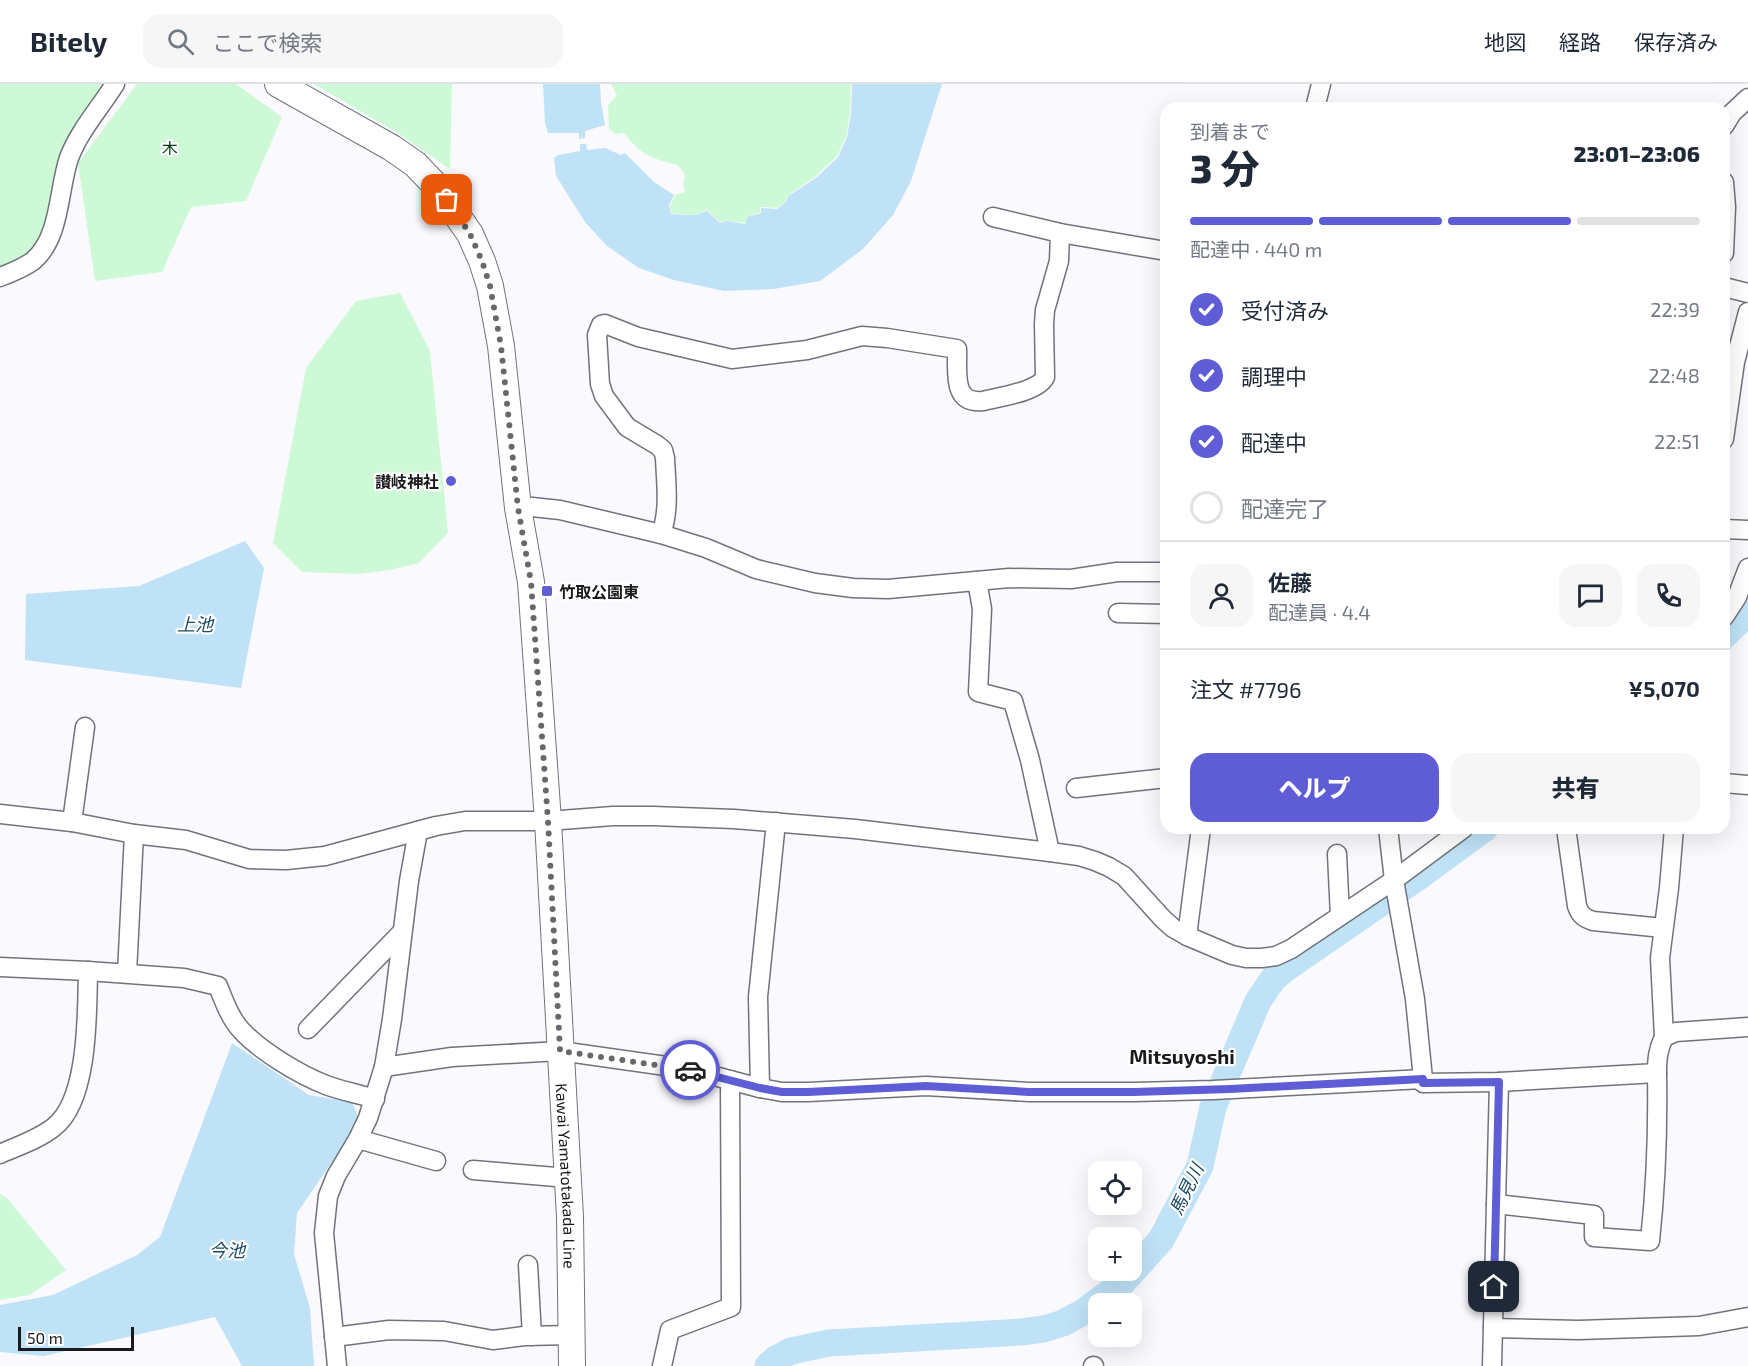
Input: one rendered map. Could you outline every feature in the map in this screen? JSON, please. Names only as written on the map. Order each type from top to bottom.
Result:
[{"type":"main road","name":"Kawai Yamatotakada Line","points":[[278,84],[392,148],[415,164],[438,188],[470,234],[490,286],[501,346],[518,508],[531,582],[548,821],[570,1217],[572,1366]]},
{"type":"street","points":[[0,277],[33,260],[43,249],[51,235],[69,159],[76,142],[116,84]]},
{"type":"street","points":[[1318,102],[1322,84]]},
{"type":"street","points":[[1730,116],[1748,98]]},
{"type":"street","points":[[993,217],[1060,233],[1160,250]]},
{"type":"street","points":[[661,534],[667,512],[663,450],[627,427],[604,396],[600,384],[597,335],[601,325],[605,324],[638,337],[732,359],[807,350],[862,336],[957,349],[958,384],[961,393],[967,400],[983,401],[1035,388],[1043,382],[1045,377],[1045,310],[1059,261],[1060,233]]},
{"type":"street","points":[[1730,288],[1748,293]]},
{"type":"street","points":[[1730,397],[1735,362],[1748,312]]},
{"type":"street","points":[[518,508],[560,510],[661,534],[706,548],[756,569],[835,586],[872,590],[1018,578],[1071,579],[1117,572],[1160,572]]},
{"type":"street","points":[[1730,529],[1748,530]]},
{"type":"street","points":[[1730,609],[1748,568]]},
{"type":"street","points":[[977,581],[982,609],[978,692],[1013,701],[1030,759],[1050,852]]},
{"type":"street","points":[[1118,613],[1160,614]]},
{"type":"street","points":[[72,822],[86,727]]},
{"type":"street","points":[[1076,788],[1160,779]]},
{"type":"street","points":[[1730,784],[1748,785]]},
{"type":"street","points":[[0,814],[72,822],[193,842],[249,859],[286,860],[325,856],[465,821],[548,821],[612,816],[697,817],[899,833],[1079,856],[1109,867],[1124,876],[1173,928],[1232,955],[1246,958],[1276,956],[1291,949],[1340,916],[1396,890],[1457,834]]},
{"type":"street","points":[[760,1088],[758,997],[776,822]]},
{"type":"street","points":[[337,1366],[324,1233],[325,1215],[328,1196],[336,1176],[358,1139],[375,1099],[384,1067],[418,831]]},
{"type":"street","points":[[127,974],[134,834]]},
{"type":"street","points":[[1187,936],[1200,834]]},
{"type":"street","points":[[1389,834],[1415,999],[1423,1083],[1499,1082],[1657,1073]]},
{"type":"street","points":[[1567,834],[1579,913],[1593,921],[1663,928]]},
{"type":"street","points":[[1496,1204],[1594,1215],[1594,1237],[1650,1241],[1657,1132],[1657,1059],[1659,1046],[1664,1037],[1660,973],[1674,834]]},
{"type":"street","points":[[1337,854],[1340,916]]},
{"type":"street","points":[[308,1029],[402,932]]},
{"type":"street","points":[[0,967],[184,978],[218,986],[231,1016],[240,1030],[254,1043],[326,1085],[375,1099]]},
{"type":"street","points":[[0,1154],[55,1126],[72,1104],[77,1090],[86,1037],[88,971]]},
{"type":"street","points":[[1664,1037],[1676,1032],[1748,1027]]},
{"type":"street","points":[[384,1067],[452,1057],[560,1051],[674,1067],[782,1092],[926,1086],[1029,1092],[1134,1092],[1221,1090],[1423,1079]]},
{"type":"street","points":[[662,1366],[670,1330],[731,1307],[730,1080]]},
{"type":"street","points":[[1492,1366],[1499,1082]]},
{"type":"street","points":[[358,1139],[436,1161]]},
{"type":"street","points":[[473,1170],[568,1179]]},
{"type":"street","points":[[528,1265],[532,1336]]},
{"type":"street","points":[[1493,1328],[1579,1330],[1699,1326],[1748,1317]]},
{"type":"street","points":[[334,1337],[388,1330],[444,1331],[493,1340],[572,1335]]},
{"type":"green space","points":[[0,84],[106,84],[42,239],[25,258],[0,269]]},
{"type":"green space","name":"木","points":[[137,84],[236,84],[282,117],[246,201],[191,207],[162,272],[95,281],[78,163]]},
{"type":"green space","points":[[314,84],[452,84],[450,169],[396,132]]},
{"type":"green space","points":[[611,84],[851,84],[850,114],[846,137],[837,156],[816,176],[786,197],[787,201],[777,208],[760,207],[760,212],[748,217],[745,223],[720,222],[707,210],[695,215],[671,213],[670,206],[675,195],[685,192],[683,185],[685,174],[678,165],[653,158],[636,147],[624,133],[616,134],[609,129],[608,105],[617,95]]},
{"type":"green space","points":[[400,293],[430,351],[448,533],[419,563],[359,574],[302,572],[273,543],[306,368],[356,301]]},
{"type":"green space","points":[[0,1194],[7,1198],[66,1270],[30,1295],[0,1300]]},
{"type":"water","points":[[543,84],[600,84],[605,125],[585,131],[585,138],[579,139],[579,133],[548,133],[545,123]]},
{"type":"water","points":[[852,84],[942,84],[911,181],[893,215],[863,249],[820,281],[774,289],[724,291],[674,280],[639,268],[607,246],[585,222],[556,176],[554,158],[558,155],[580,151],[580,144],[586,144],[587,150],[605,148],[621,155],[625,153],[654,182],[674,195],[669,205],[671,214],[695,215],[707,211],[720,223],[727,221],[745,224],[748,217],[761,213],[761,208],[777,209],[787,201],[787,197],[817,177],[838,157],[847,137],[851,114]]},
{"type":"water","name":"上池","points":[[245,541],[264,568],[241,688],[25,660],[26,594],[139,586]]},
{"type":"water","name":"今池","points":[[232,1043],[309,1095],[352,1102],[360,1121],[297,1213],[294,1254],[310,1308],[314,1366],[242,1366],[215,1317],[44,1356],[0,1352],[0,1305],[53,1295],[137,1255],[160,1237]]},
{"type":"waterway","name":"馬見川","points":[[1730,630],[1744,616],[1748,606]]},
{"type":"waterway","name":"馬見川","points":[[768,1366],[791,1351],[829,1343],[1021,1332],[1044,1329],[1063,1323],[1085,1311],[1122,1283],[1161,1240],[1200,1166],[1213,1107],[1258,1001],[1273,979],[1477,834]]},
{"type":"way so far","points":[[447,200],[470,234],[482,261],[490,286],[501,346],[518,508],[531,582],[548,821],[560,1051],[690,1070]]},
{"type":"place","name":"讃岐神社","points":[[451,481]]},
{"type":"place","name":"竹取公園東","points":[[547,591]]},
{"type":"district","name":"Mitsuyoshi","points":[[1182,1056]]},
{"type":"route","points":[[690,1070],[782,1092],[926,1086],[1029,1092],[1134,1092],[1423,1079],[1423,1083],[1499,1082],[1494,1287]]}]
